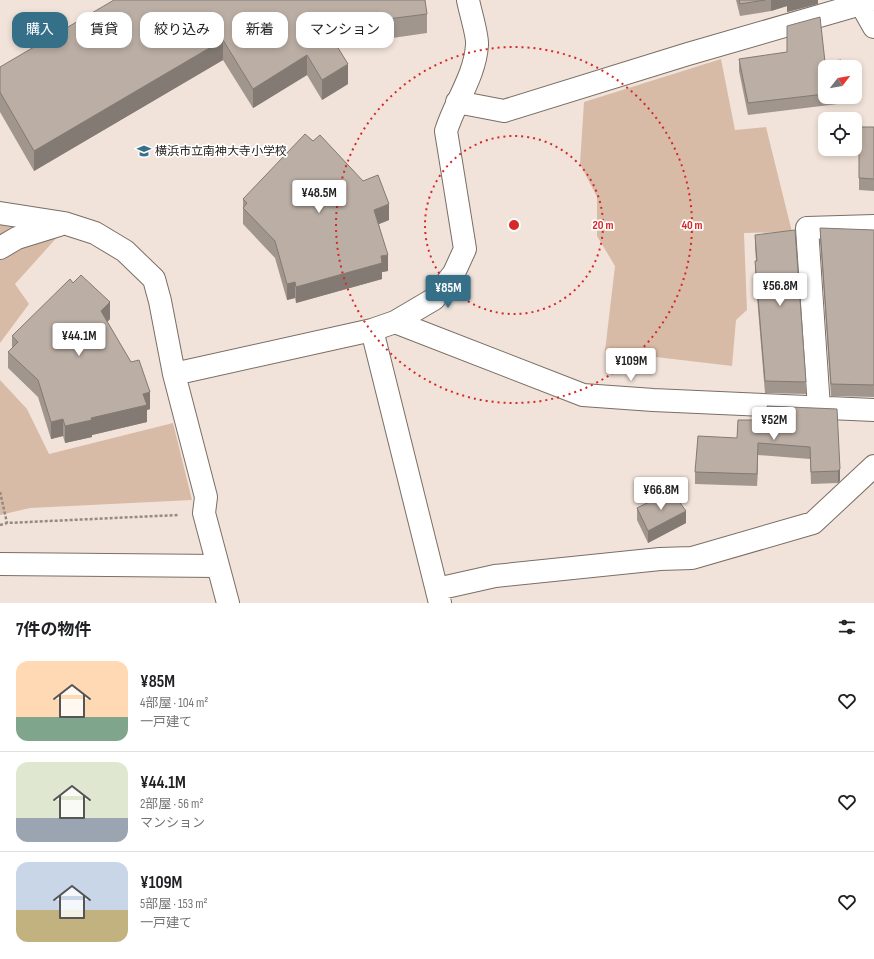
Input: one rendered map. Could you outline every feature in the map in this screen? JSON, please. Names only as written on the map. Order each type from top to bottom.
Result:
[{"type":"street","points":[[174,374],[372,330],[395,322],[434,299],[454,273],[465,249],[446,131],[451,115],[472,70],[478,44],[468,0]]},
{"type":"street","points":[[457,102],[504,111],[864,1],[874,27]]},
{"type":"street","points":[[0,213],[64,223],[95,233],[125,251],[154,279],[160,301],[174,374],[206,497],[204,513],[228,603]]},
{"type":"street","points":[[0,248],[17,238],[64,223]]},
{"type":"street","points":[[819,408],[807,228],[874,226]]},
{"type":"street","points":[[395,322],[583,395],[653,400],[874,410]]},
{"type":"street","points":[[372,330],[438,596],[495,576],[660,559],[692,558],[813,523],[874,466]]},
{"type":"street","points":[[0,564],[218,566]]},
{"type":"path","points":[[0,492],[7,523]]},
{"type":"path","points":[[0,525],[7,523],[204,513]]},
{"type":"shaded area","points":[[721,59],[735,130],[766,127],[792,232],[744,233],[747,310],[736,320],[732,366],[605,351],[615,266],[597,236],[597,197],[580,164],[584,102]]},
{"type":"shaded area","points":[[0,223],[60,234],[15,284],[29,304],[0,343]]},
{"type":"shaded area","points":[[0,380],[27,409],[49,454],[173,423],[192,500],[30,508],[0,515]]},
{"type":"building","points":[[114,0],[425,0],[427,14],[394,18],[394,12],[296,12],[296,48],[338,48],[348,64],[322,80],[307,55],[253,89],[224,42],[224,12],[140,12],[140,48],[209,48],[34,151],[0,92],[0,67],[32,48],[68,48],[68,27],[76,22],[76,48],[132,48],[132,12],[94,12]]},
{"type":"building","points":[[739,0],[765,0],[740,4]]},
{"type":"building","points":[[820,17],[825,60],[818,60],[818,95],[748,103],[739,59],[787,52],[787,26]]},
{"type":"building","points":[[862,127],[874,127],[874,179],[859,178],[859,156],[862,156]]},
{"type":"building","points":[[305,134],[313,141],[320,135],[363,181],[378,175],[389,204],[374,210],[388,255],[381,256],[382,263],[296,287],[295,282],[287,284],[275,241],[243,208],[247,203],[243,199]]},
{"type":"building","points":[[820,228],[874,230],[874,385],[831,384]]},
{"type":"building","points":[[795,230],[806,382],[765,381],[755,261],[757,261],[755,235]]},
{"type":"building","points":[[81,275],[110,302],[101,311],[131,362],[139,360],[150,392],[143,394],[147,405],[91,418],[92,420],[65,426],[63,419],[51,422],[38,380],[8,352],[18,342],[12,336],[70,279],[73,283]]},
{"type":"building","points":[[767,406],[837,409],[840,469],[838,471],[811,472],[810,447],[758,443],[757,474],[695,472],[698,436],[737,438],[738,420],[766,420],[765,412],[768,412]]},
{"type":"building","points":[[671,491],[686,511],[648,531],[637,508]]},
{"type":"place","name":"横浜市立南神大寺小学校","points":[[144,151]]}]
